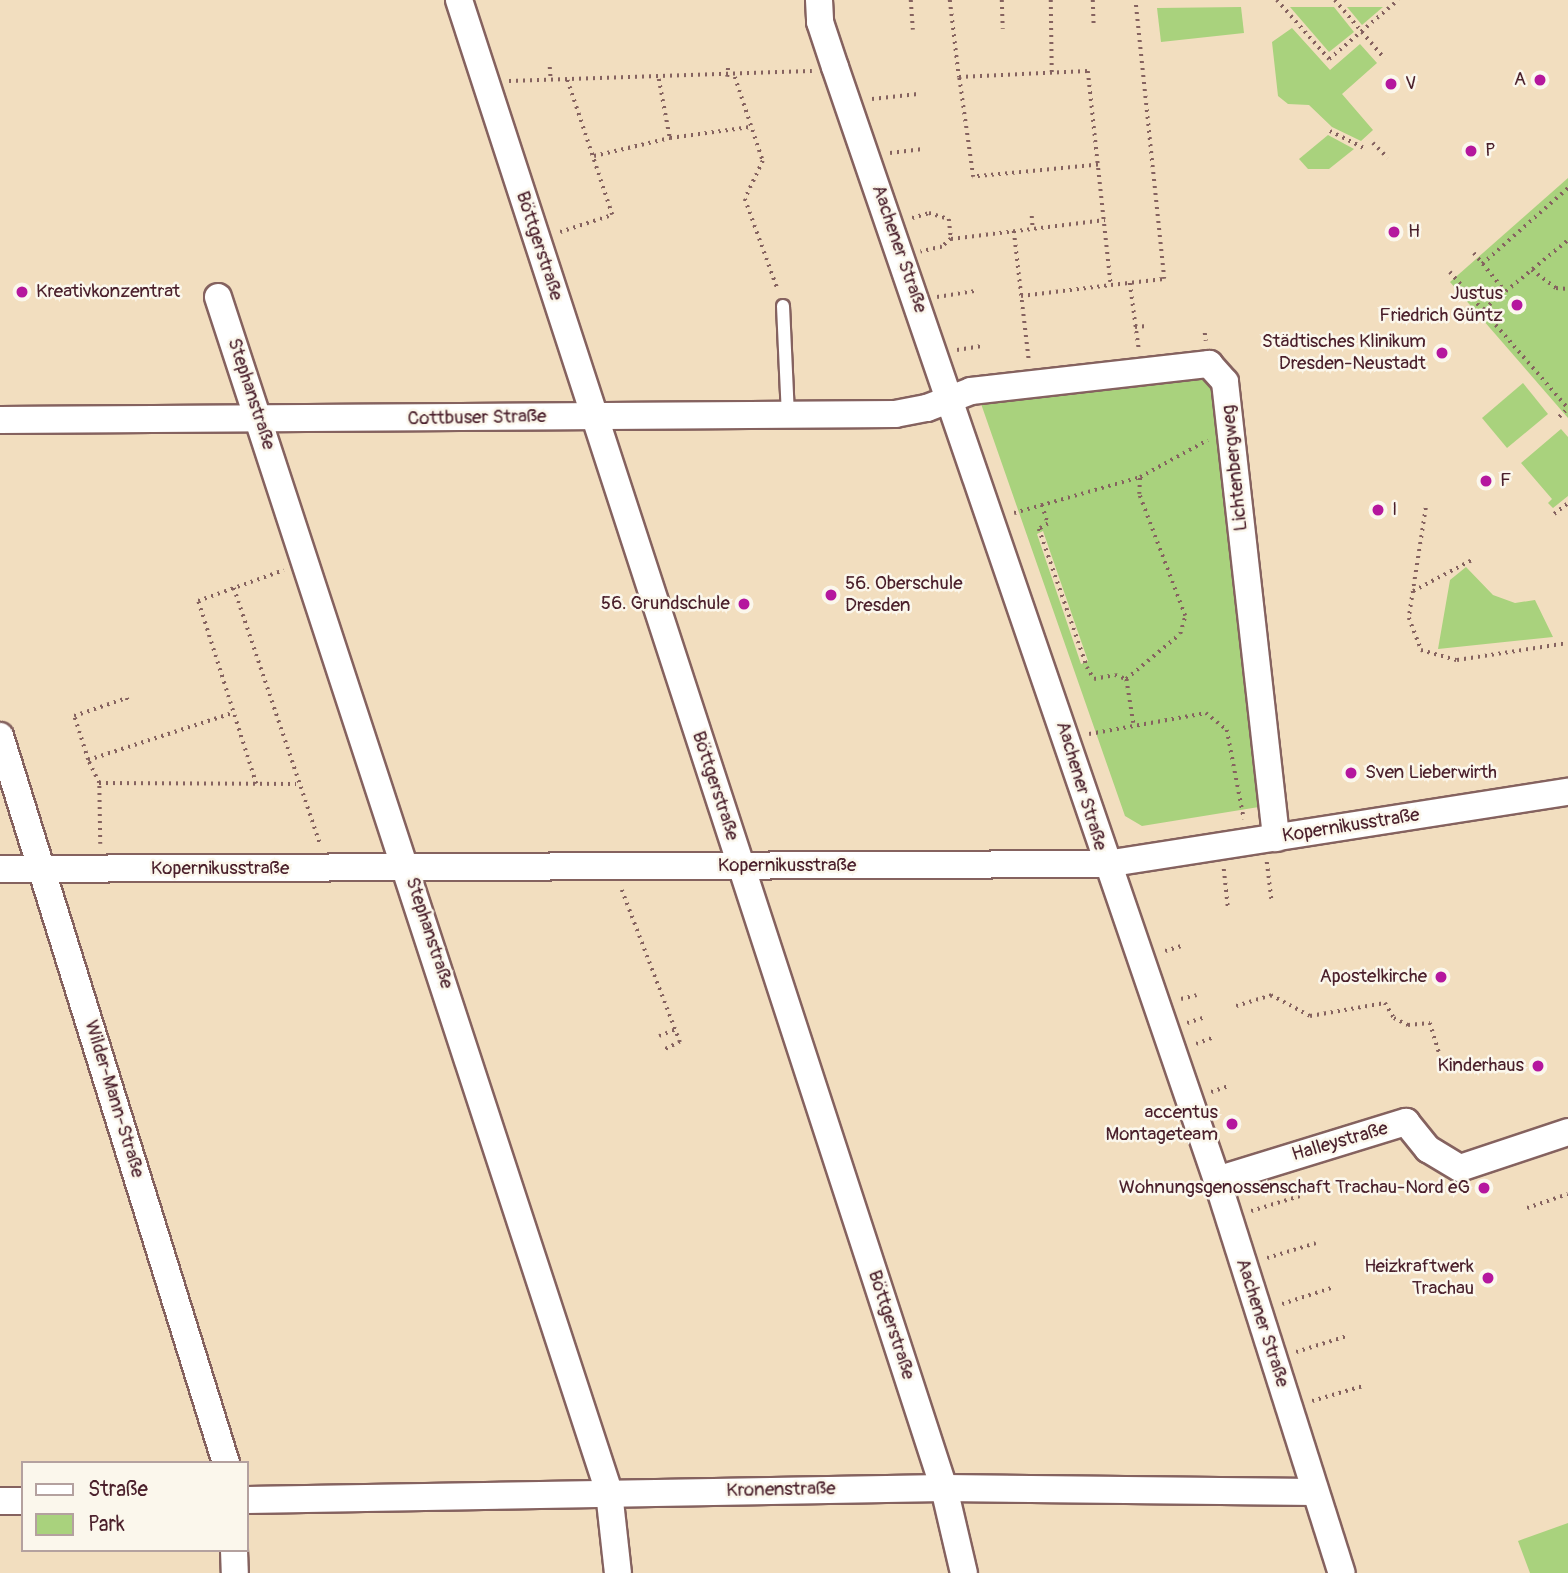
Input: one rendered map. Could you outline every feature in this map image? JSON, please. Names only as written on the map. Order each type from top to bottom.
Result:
[{"type":"street","name":"Böttgerstraße","points":[[459,0],[944,1488],[964,1573]]},
{"type":"street","name":"Aachener Straße","points":[[819,0],[820,22],[846,101],[1068,738],[1106,863],[1217,1180],[1342,1573]]},
{"type":"street","name":"Stephanstraße","points":[[218,297],[408,869],[608,1492],[618,1573]]},
{"type":"street","name":"Lichtenbergweg","points":[[951,398],[1031,383],[1209,364],[1225,382],[1263,840]]},
{"type":"street","name":"Cottbuser Straße","points":[[0,420],[260,421],[895,414],[951,398]]},
{"type":"street","name":"Wilder-Mann-Straße","points":[[0,736],[225,1461]]},
{"type":"street","name":"Kopernikusstraße","points":[[0,869],[408,869],[1106,863],[1568,792]]},
{"type":"street","name":"Halleystraße","points":[[1217,1180],[1406,1122],[1429,1149],[1460,1168],[1568,1132]]},
{"type":"street","name":"Kronenstraße","points":[[248,1500],[944,1488],[1315,1492]]},
{"type":"street","points":[[0,1502],[21,1501]]},
{"type":"street","points":[[234,1552],[235,1573]]},
{"type":"lane","points":[[783,306],[788,415]]},
{"type":"path","points":[[911,0],[913,30]]},
{"type":"path","points":[[950,0],[973,177],[1098,165]]},
{"type":"path","points":[[1002,0],[1003,29]]},
{"type":"path","points":[[1051,0],[1052,74]]},
{"type":"path","points":[[1093,0],[1094,27]]},
{"type":"path","points":[[1021,296],[1164,279],[1135,0]]},
{"type":"path","points":[[1277,0],[1329,59],[1398,0]]},
{"type":"path","points":[[1335,0],[1385,59]]},
{"type":"path","points":[[727,77],[728,66]]},
{"type":"path","points":[[550,67],[551,80]]},
{"type":"path","points":[[484,82],[735,77],[835,67]]},
{"type":"path","points":[[609,70],[610,79]]},
{"type":"path","points":[[673,70],[673,78]]},
{"type":"path","points":[[959,77],[1088,71],[1111,285]]},
{"type":"path","points":[[735,77],[763,161],[745,199],[783,306]]},
{"type":"path","points":[[659,79],[670,138]]},
{"type":"path","points":[[538,240],[612,215],[567,80]]},
{"type":"path","points":[[1134,81],[1142,80]]},
{"type":"path","points":[[846,101],[918,94]]},
{"type":"path","points":[[593,156],[670,138],[750,127]]},
{"type":"path","points":[[578,133],[585,130]]},
{"type":"path","points":[[1330,131],[1366,149]]},
{"type":"path","points":[[1373,142],[1388,158]]},
{"type":"path","points":[[1141,147],[1149,145]]},
{"type":"path","points":[[866,155],[923,149]]},
{"type":"path","points":[[595,187],[603,184]]},
{"type":"path","points":[[1482,264],[1568,188]]},
{"type":"path","points":[[1148,211],[1157,210]]},
{"type":"path","points":[[891,224],[929,212],[943,213],[949,219],[951,239]]},
{"type":"path","points":[[1032,216],[1034,229]]},
{"type":"path","points":[[902,257],[942,247],[951,239],[1105,220]]},
{"type":"path","points":[[1014,231],[1031,383]]},
{"type":"path","points":[[1473,318],[1568,240]]},
{"type":"path","points":[[1474,253],[1505,291]]},
{"type":"path","points":[[1532,270],[1556,288],[1568,289]]},
{"type":"path","points":[[1450,272],[1568,408],[1559,417]]},
{"type":"path","points":[[1130,283],[1142,371]]},
{"type":"path","points":[[917,299],[976,291]]},
{"type":"path","points":[[1135,327],[1147,326]]},
{"type":"path","points":[[1014,513],[1140,477],[1231,432]]},
{"type":"path","points":[[1126,679],[1180,634],[1185,616],[1139,494],[1140,477]]},
{"type":"path","points":[[1554,514],[1568,503]]},
{"type":"path","points":[[1042,505],[1048,524],[1039,529],[1083,659],[1094,679],[1115,675],[1126,679]]},
{"type":"path","points":[[1426,508],[1409,618],[1413,637],[1420,650],[1457,660],[1568,643]]},
{"type":"path","points":[[1413,591],[1472,560]]},
{"type":"path","points":[[257,784],[198,601],[306,563]]},
{"type":"path","points":[[234,588],[296,784],[309,803],[327,869]]},
{"type":"path","points":[[1126,679],[1133,723]]},
{"type":"path","points":[[103,869],[99,783],[88,760],[74,716],[127,698],[128,704]]},
{"type":"path","points":[[88,760],[233,713]]},
{"type":"path","points":[[1068,738],[1133,723],[1206,713],[1227,730],[1263,840],[1272,901]]},
{"type":"path","points":[[99,783],[296,784]]},
{"type":"path","points":[[1221,846],[1228,908]]},
{"type":"path","points":[[617,867],[623,895],[645,940],[680,1042],[664,1050]]},
{"type":"path","points":[[1163,952],[1181,946]]},
{"type":"path","points":[[1179,1000],[1197,995]]},
{"type":"path","points":[[1236,1006],[1271,995],[1310,1016],[1385,1003],[1394,1017],[1408,1024],[1430,1023],[1440,1055]]},
{"type":"path","points":[[659,1036],[676,1029]]},
{"type":"path","points":[[1194,1045],[1212,1038]]},
{"type":"path","points":[[1209,1092],[1228,1086]]},
{"type":"path","points":[[1527,1208],[1568,1195]]},
{"type":"path","points":[[1249,1212],[1300,1196]]},
{"type":"path","points":[[1265,1258],[1316,1243]]},
{"type":"path","points":[[1280,1304],[1331,1288]]},
{"type":"path","points":[[1296,1352],[1347,1336]]},
{"type":"path","points":[[1312,1401],[1363,1386]]},
{"type":"green space","points":[[1241,7],[1244,33],[1161,42],[1157,8]]},
{"type":"green space","points":[[1290,7],[1334,7],[1354,32],[1329,52]]},
{"type":"green space","points":[[1347,7],[1383,7],[1362,25]]},
{"type":"green space","points":[[1292,28],[1330,70],[1360,44],[1377,63],[1342,94],[1373,130],[1361,141],[1332,127],[1309,105],[1288,104],[1278,96],[1272,42]]},
{"type":"green space","points":[[1328,135],[1354,149],[1329,169],[1308,169],[1299,159]]},
{"type":"green space","points":[[1568,178],[1568,418],[1450,282]]},
{"type":"green space","points":[[1195,372],[1221,396],[1265,806],[1142,826],[1125,816],[979,398]],"holes":[[[1043,531],[1088,661],[1081,664],[1037,534]]]},
{"type":"green space","points":[[1523,383],[1548,414],[1507,448],[1482,418]]},
{"type":"green space","points":[[1561,429],[1568,437],[1568,496],[1553,508],[1548,503],[1552,499],[1521,463]]},
{"type":"green space","points":[[1466,567],[1493,595],[1515,603],[1535,600],[1553,637],[1438,649],[1450,580]]},
{"type":"green space","points":[[1568,1523],[1568,1573],[1530,1573],[1518,1541]]},
{"type":"place","name":"A","points":[[1540,80]]},
{"type":"place","name":"V","points":[[1391,84]]},
{"type":"place","name":"P","points":[[1471,151]]},
{"type":"place","name":"H","points":[[1394,232]]},
{"type":"place","name":"Kreativkonzentrat","points":[[22,292]]},
{"type":"place","name":"Justus Friedrich Güntz","points":[[1517,305]]},
{"type":"place","name":"Städtisches Klinikum Dresden-Neustadt","points":[[1442,353]]},
{"type":"place","name":"F","points":[[1486,481]]},
{"type":"place","name":"I","points":[[1378,510]]},
{"type":"place","name":"56. Oberschule Dresden","points":[[831,595]]},
{"type":"place","name":"56. Grundschule","points":[[744,604]]},
{"type":"place","name":"Sven Lieberwirth","points":[[1351,773]]},
{"type":"place","name":"Apostelkirche","points":[[1441,977]]},
{"type":"place","name":"Kinderhaus","points":[[1538,1066]]},
{"type":"place","name":"accentus Montageteam","points":[[1232,1124]]},
{"type":"place","name":"Wohnungsgenossenschaft Trachau-Nord eG","points":[[1484,1188]]},
{"type":"place","name":"Heizkraftwerk Trachau","points":[[1488,1278]]}]
